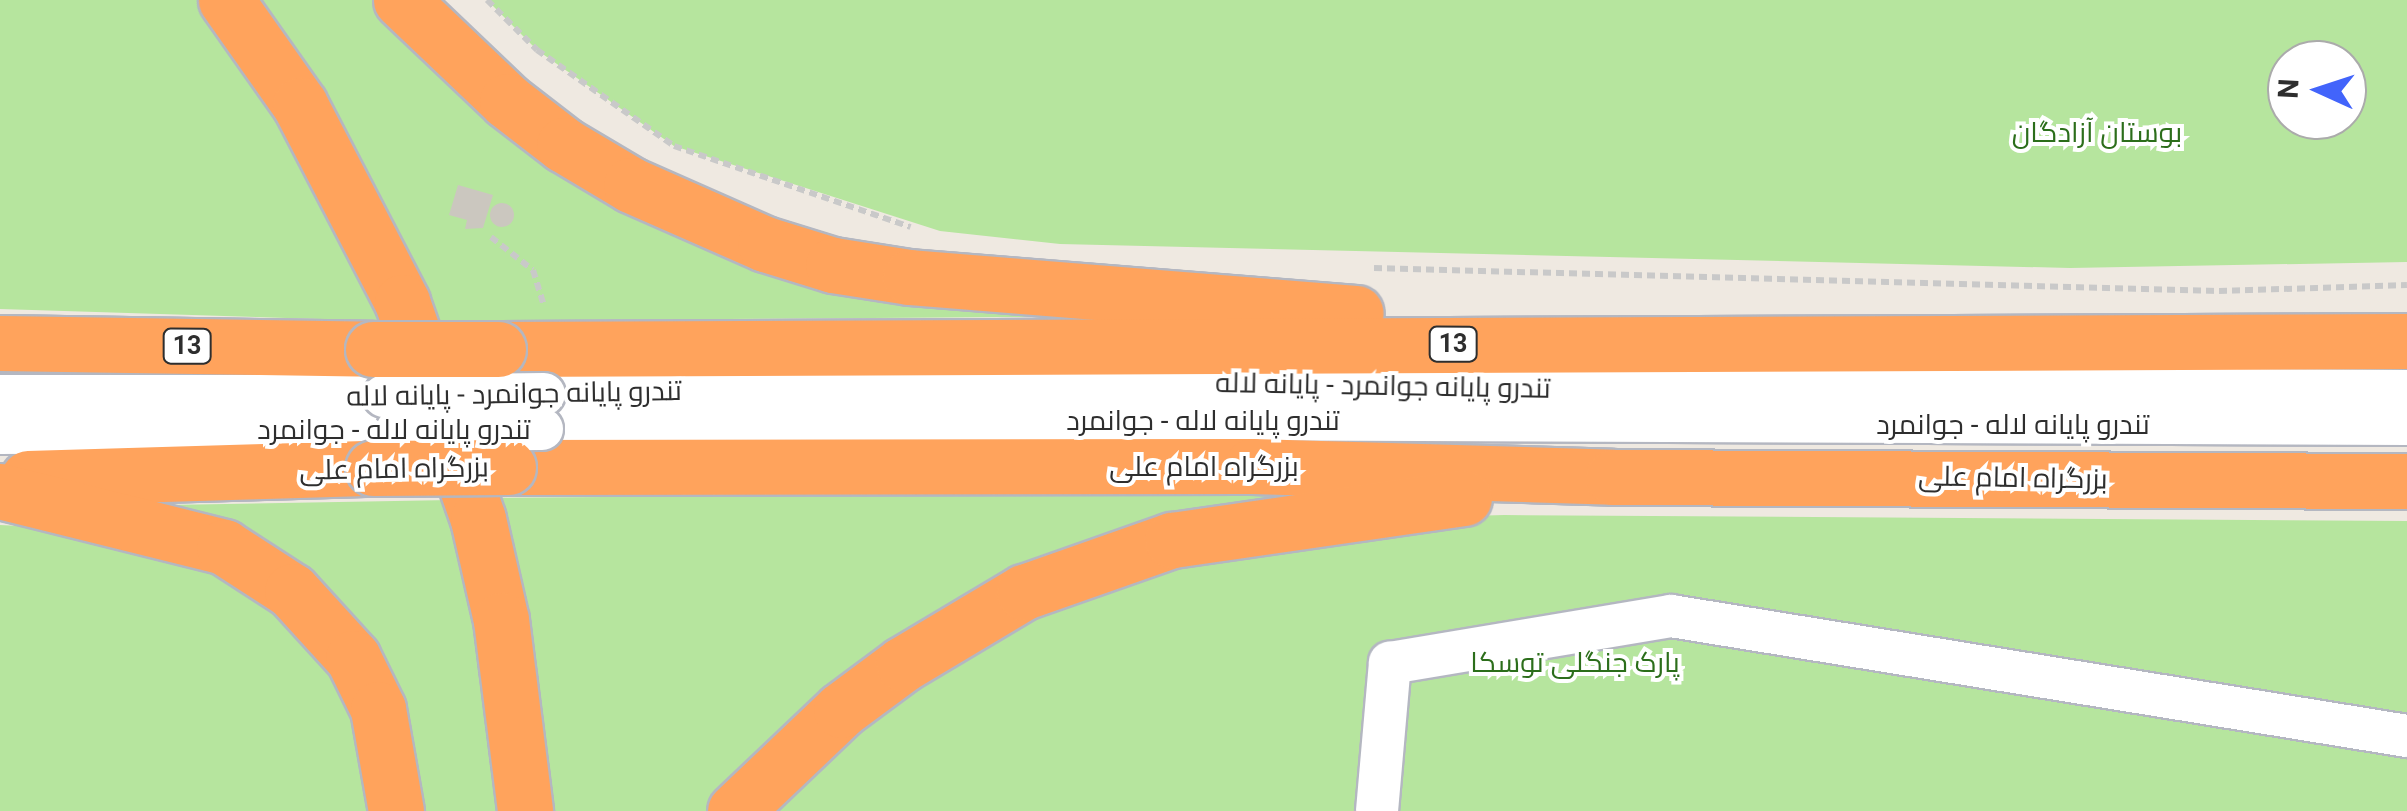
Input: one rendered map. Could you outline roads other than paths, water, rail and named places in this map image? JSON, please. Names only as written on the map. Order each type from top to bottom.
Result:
[{"type":"highway","points":[[226,0],[300,105],[402,302],[478,519],[501,620],[525,811]]},
{"type":"highway","points":[[401,0],[492,88],[564,144],[702,218],[833,266],[910,278],[1438,319],[1612,342]]},
{"type":"highway","name":"بزرگراه امام علی","points":[[0,478],[382,411],[520,335],[1612,342],[2407,341]]},
{"type":"highway","name":"بزرگراه امام علی","points":[[0,343],[382,411],[531,430],[1252,466],[1613,477],[2407,480]]},
{"type":"highway","points":[[736,811],[840,710],[902,664],[1024,592],[1113,556],[1247,526],[1613,477]]},
{"type":"highway","points":[[0,491],[224,547],[292,591],[353,658],[378,709],[396,811]]},
{"type":"lane","name":"تندرو پایانه جوانمرد - پایانه لاله","points":[[0,396],[382,411],[531,430],[1214,384],[2407,392]]},
{"type":"lane","name":"تندرو پایانه لاله - جوانمرد","points":[[0,433],[382,411]]},
{"type":"lane","name":"تندرو پایانه لاله - جوانمرد","points":[[531,430],[1174,419],[2407,424]]},
{"type":"lane","points":[[1377,811],[1390,663],[1671,616],[2407,736]]},
{"type":"park label","name":"بوستان آزادگان","points":[[2097,133]]},
{"type":"park label","name":"پارک جنگلی توسکا","points":[[1575,663]]}]
